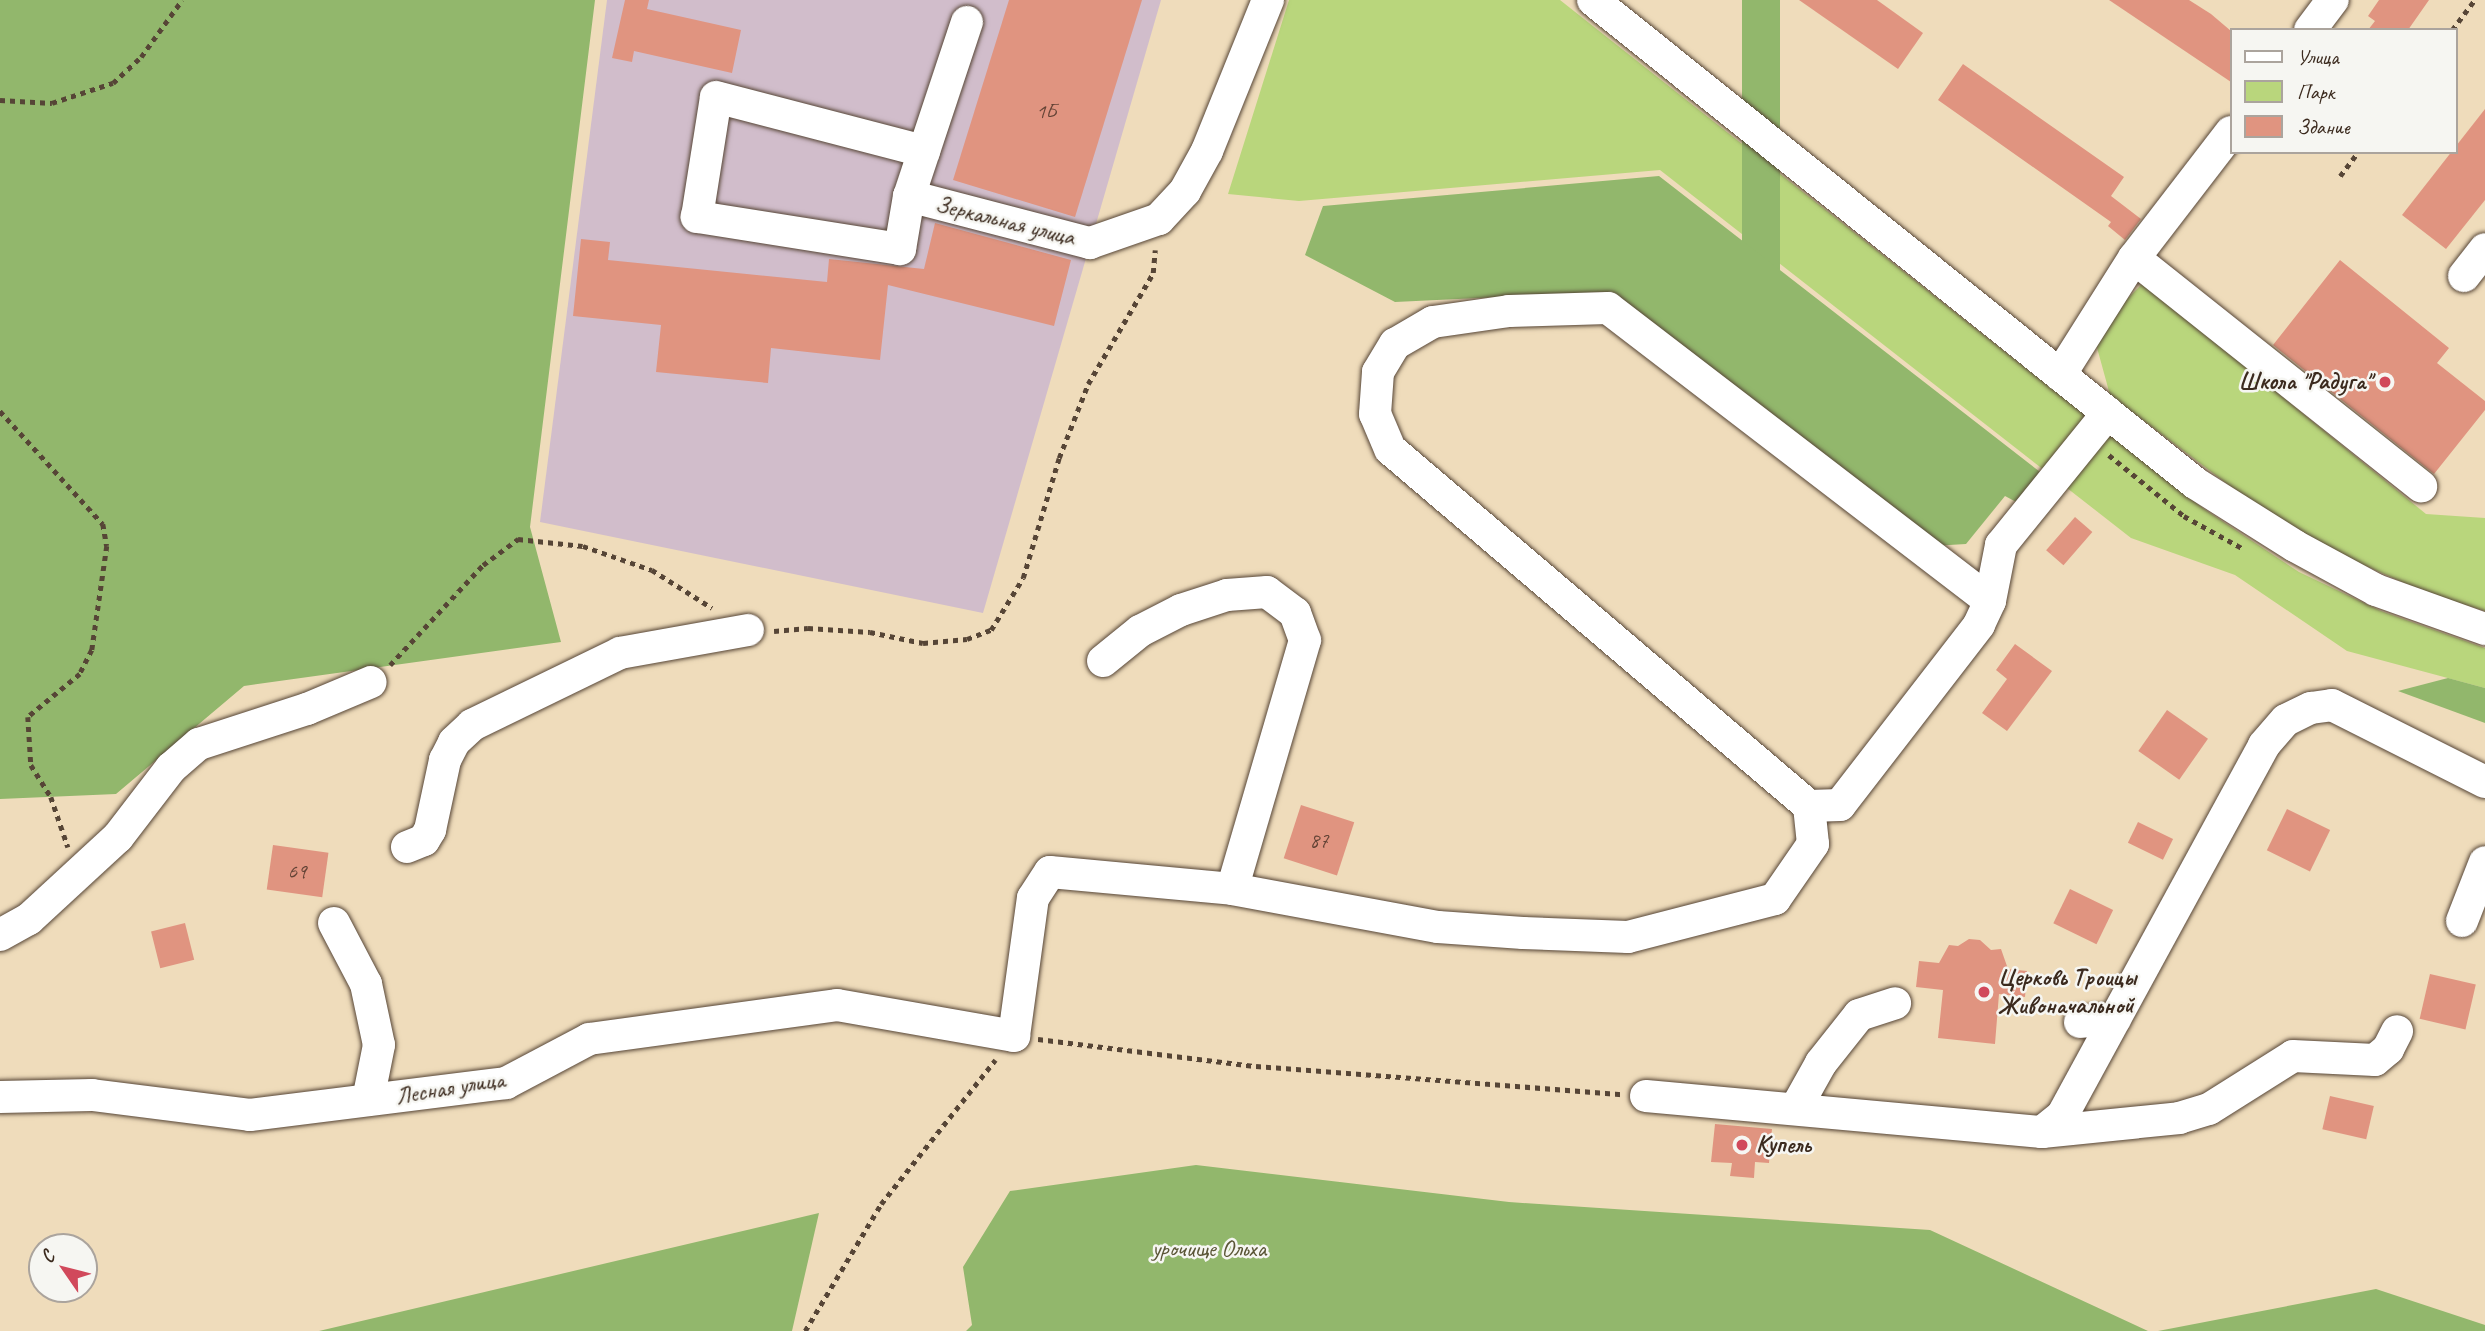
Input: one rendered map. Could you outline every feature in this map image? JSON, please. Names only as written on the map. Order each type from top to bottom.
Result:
[{"type":"street","name":"Зеркальная улица","points":[[967,22],[909,196],[1090,243],[1159,219],[1185,191],[1207,151],[1268,0]]},
{"type":"street","points":[[1593,0],[2195,483],[2295,546],[2376,590],[2485,629]]},
{"type":"street","points":[[2312,28],[2333,0]]},
{"type":"street","points":[[909,196],[900,249],[697,217],[716,97],[924,151]]},
{"type":"street","points":[[2060,375],[2134,258],[2230,133]]},
{"type":"street","points":[[2465,276],[2485,249]]},
{"type":"street","points":[[2134,258],[2421,486]]},
{"type":"street","points":[[1014,1036],[1033,898],[1049,872],[1233,889],[1438,927],[1628,937],[1774,899],[1813,844],[1809,806],[1390,449],[1375,414],[1378,372],[1395,344],[1433,321],[1509,311],[1608,308],[1990,601]]},
{"type":"street","points":[[1809,806],[1840,804],[1979,625],[1990,601],[2001,545],[2108,414]]},
{"type":"street","points":[[1103,661],[1140,631],[1181,610],[1227,595],[1267,592],[1295,613],[1305,640],[1233,889]]},
{"type":"street","points":[[407,847],[424,840],[430,830],[444,760],[454,741],[480,720],[620,653],[748,630]]},
{"type":"street","points":[[0,935],[29,919],[118,837],[171,768],[200,744],[307,709],[371,682]]},
{"type":"street","points":[[2042,1132],[2062,1116],[2263,745],[2286,720],[2311,708],[2332,705],[2485,782]]},
{"type":"street","points":[[2462,921],[2485,862]]},
{"type":"street","points":[[334,923],[366,984],[379,1045],[368,1100]]},
{"type":"street","points":[[1797,1106],[1821,1063],[1859,1015],[1895,1003]]},
{"type":"street","name":"Лесная улица","points":[[0,1097],[92,1095],[250,1115],[506,1083],[589,1039],[837,1005],[1014,1036]]},
{"type":"street","points":[[2080,1022],[2115,1019]]},
{"type":"street","points":[[1646,1096],[1797,1106],[2042,1132],[2179,1118],[2209,1109],[2293,1056],[2375,1060],[2388,1049],[2397,1031]]},
{"type":"path","points":[[0,100],[52,103],[113,83],[141,57],[182,0]]},
{"type":"path","points":[[2454,28],[2475,0]]},
{"type":"path","points":[[2340,176],[2356,154]]},
{"type":"path","points":[[371,682],[483,565],[518,539],[583,546],[652,570],[748,630],[870,632],[923,643],[967,639],[991,630],[1023,578],[1059,458],[1088,384],[1153,273],[1159,219]]},
{"type":"path","points":[[0,411],[103,524],[107,547],[92,650],[80,674],[28,717],[31,765],[51,797],[76,874]]},
{"type":"path","points":[[805,1331],[881,1204],[1014,1036],[1256,1066],[1646,1096]]},
{"type":"shaded area","points":[[607,0],[1161,0],[983,613],[540,522]]},
{"type":"green space","points":[[0,0],[595,0],[530,527],[561,642],[244,686],[116,794],[0,799]]},
{"type":"green space","points":[[1289,0],[1560,0],[2204,509],[2299,572],[2381,611],[2485,648],[2485,688],[2347,651],[2235,575],[2131,538],[1660,170],[1299,201],[1228,194]]},
{"type":"green space","points":[[1742,0],[1780,0],[1780,407],[1742,407]]},
{"type":"green space","points":[[1659,176],[2044,475],[2020,504],[2005,496],[1966,544],[1932,546],[1606,292],[1395,302],[1305,255],[1323,206]]},
{"type":"green space","points":[[2143,283],[2426,514],[2485,518],[2485,611],[2427,593],[2348,558],[2255,505],[2110,395],[2096,344],[2104,322]]},
{"type":"green space","points":[[2448,678],[2485,688],[2485,723],[2398,691]]},
{"type":"green space","name":"урочище Ольха","points":[[1196,1165],[1509,1202],[1930,1230],[2148,1331],[966,1331],[972,1325],[963,1267],[1010,1191]]},
{"type":"green space","points":[[819,1213],[792,1331],[319,1331]]},
{"type":"green space","points":[[2376,1289],[2485,1325],[2485,1331],[2158,1331]]},
{"type":"building","points":[[625,0],[649,0],[647,9],[741,30],[732,73],[634,51],[632,62],[612,58]]},
{"type":"building","points":[[1009,0],[1142,0],[1075,217],[953,180]]},
{"type":"building","points":[[1799,0],[1877,0],[1923,33],[1898,69]]},
{"type":"building","points":[[2109,0],[2189,0],[2211,14],[2230,30],[2230,81]]},
{"type":"building","points":[[2379,0],[2429,0],[2409,28],[2370,28],[2375,21],[2368,16]]},
{"type":"building","points":[[1963,64],[2124,177],[2111,196],[2141,219],[2125,240],[2108,226],[2111,222],[1938,100]]},
{"type":"building","points":[[2485,109],[2485,200],[2446,249],[2402,215],[2450,154],[2457,154],[2457,145]]},
{"type":"building","points":[[935,223],[1071,260],[1054,326],[888,285],[880,360],[771,348],[768,383],[656,372],[661,325],[573,316],[581,239],[610,242],[608,260],[827,282],[829,259],[924,269]]},
{"type":"building","name":"Школа \"Радуга\"","points":[[2340,260],[2449,348],[2437,363],[2485,401],[2485,410],[2434,474],[2273,345]]},
{"type":"building","points":[[2075,517],[2092,532],[2063,565],[2046,550]]},
{"type":"building","points":[[2015,644],[2052,671],[2007,731],[1982,713],[2007,679],[1996,670]]},
{"type":"building","points":[[2167,710],[2208,739],[2179,780],[2138,751]]},
{"type":"building","points":[[1301,805],[1354,822],[1337,876],[1284,858]]},
{"type":"building","points":[[2287,809],[2330,830],[2310,871],[2267,850]]},
{"type":"building","points":[[2138,822],[2173,839],[2163,860],[2128,843]]},
{"type":"building","points":[[273,845],[328,853],[322,897],[267,890]]},
{"type":"building","points":[[2070,889],[2113,910],[2096,944],[2053,923]]},
{"type":"building","points":[[185,923],[194,960],[160,968],[151,931]]},
{"type":"building","name":"Церковь Троицы Живоначальной","points":[[1969,939],[1980,940],[1991,950],[2001,949],[2008,969],[2027,971],[2025,997],[1999,994],[1995,1044],[1938,1038],[1943,990],[1916,987],[1919,961],[1939,963],[1949,945],[1958,946]]},
{"type":"building","points":[[2430,974],[2476,985],[2465,1029],[2420,1019]]},
{"type":"building","points":[[2330,1096],[2374,1106],[2366,1139],[2322,1129]]},
{"type":"building","name":"Купель","points":[[1715,1124],[1772,1129],[1769,1163],[1755,1162],[1754,1178],[1730,1176],[1732,1163],[1711,1162]]},
{"type":"place","name":"Школа \"Радуга\"","points":[[2385,382]]},
{"type":"place","name":"Церковь Троицы Живоначальной","points":[[1984,992]]},
{"type":"place","name":"Купель","points":[[1742,1145]]}]
